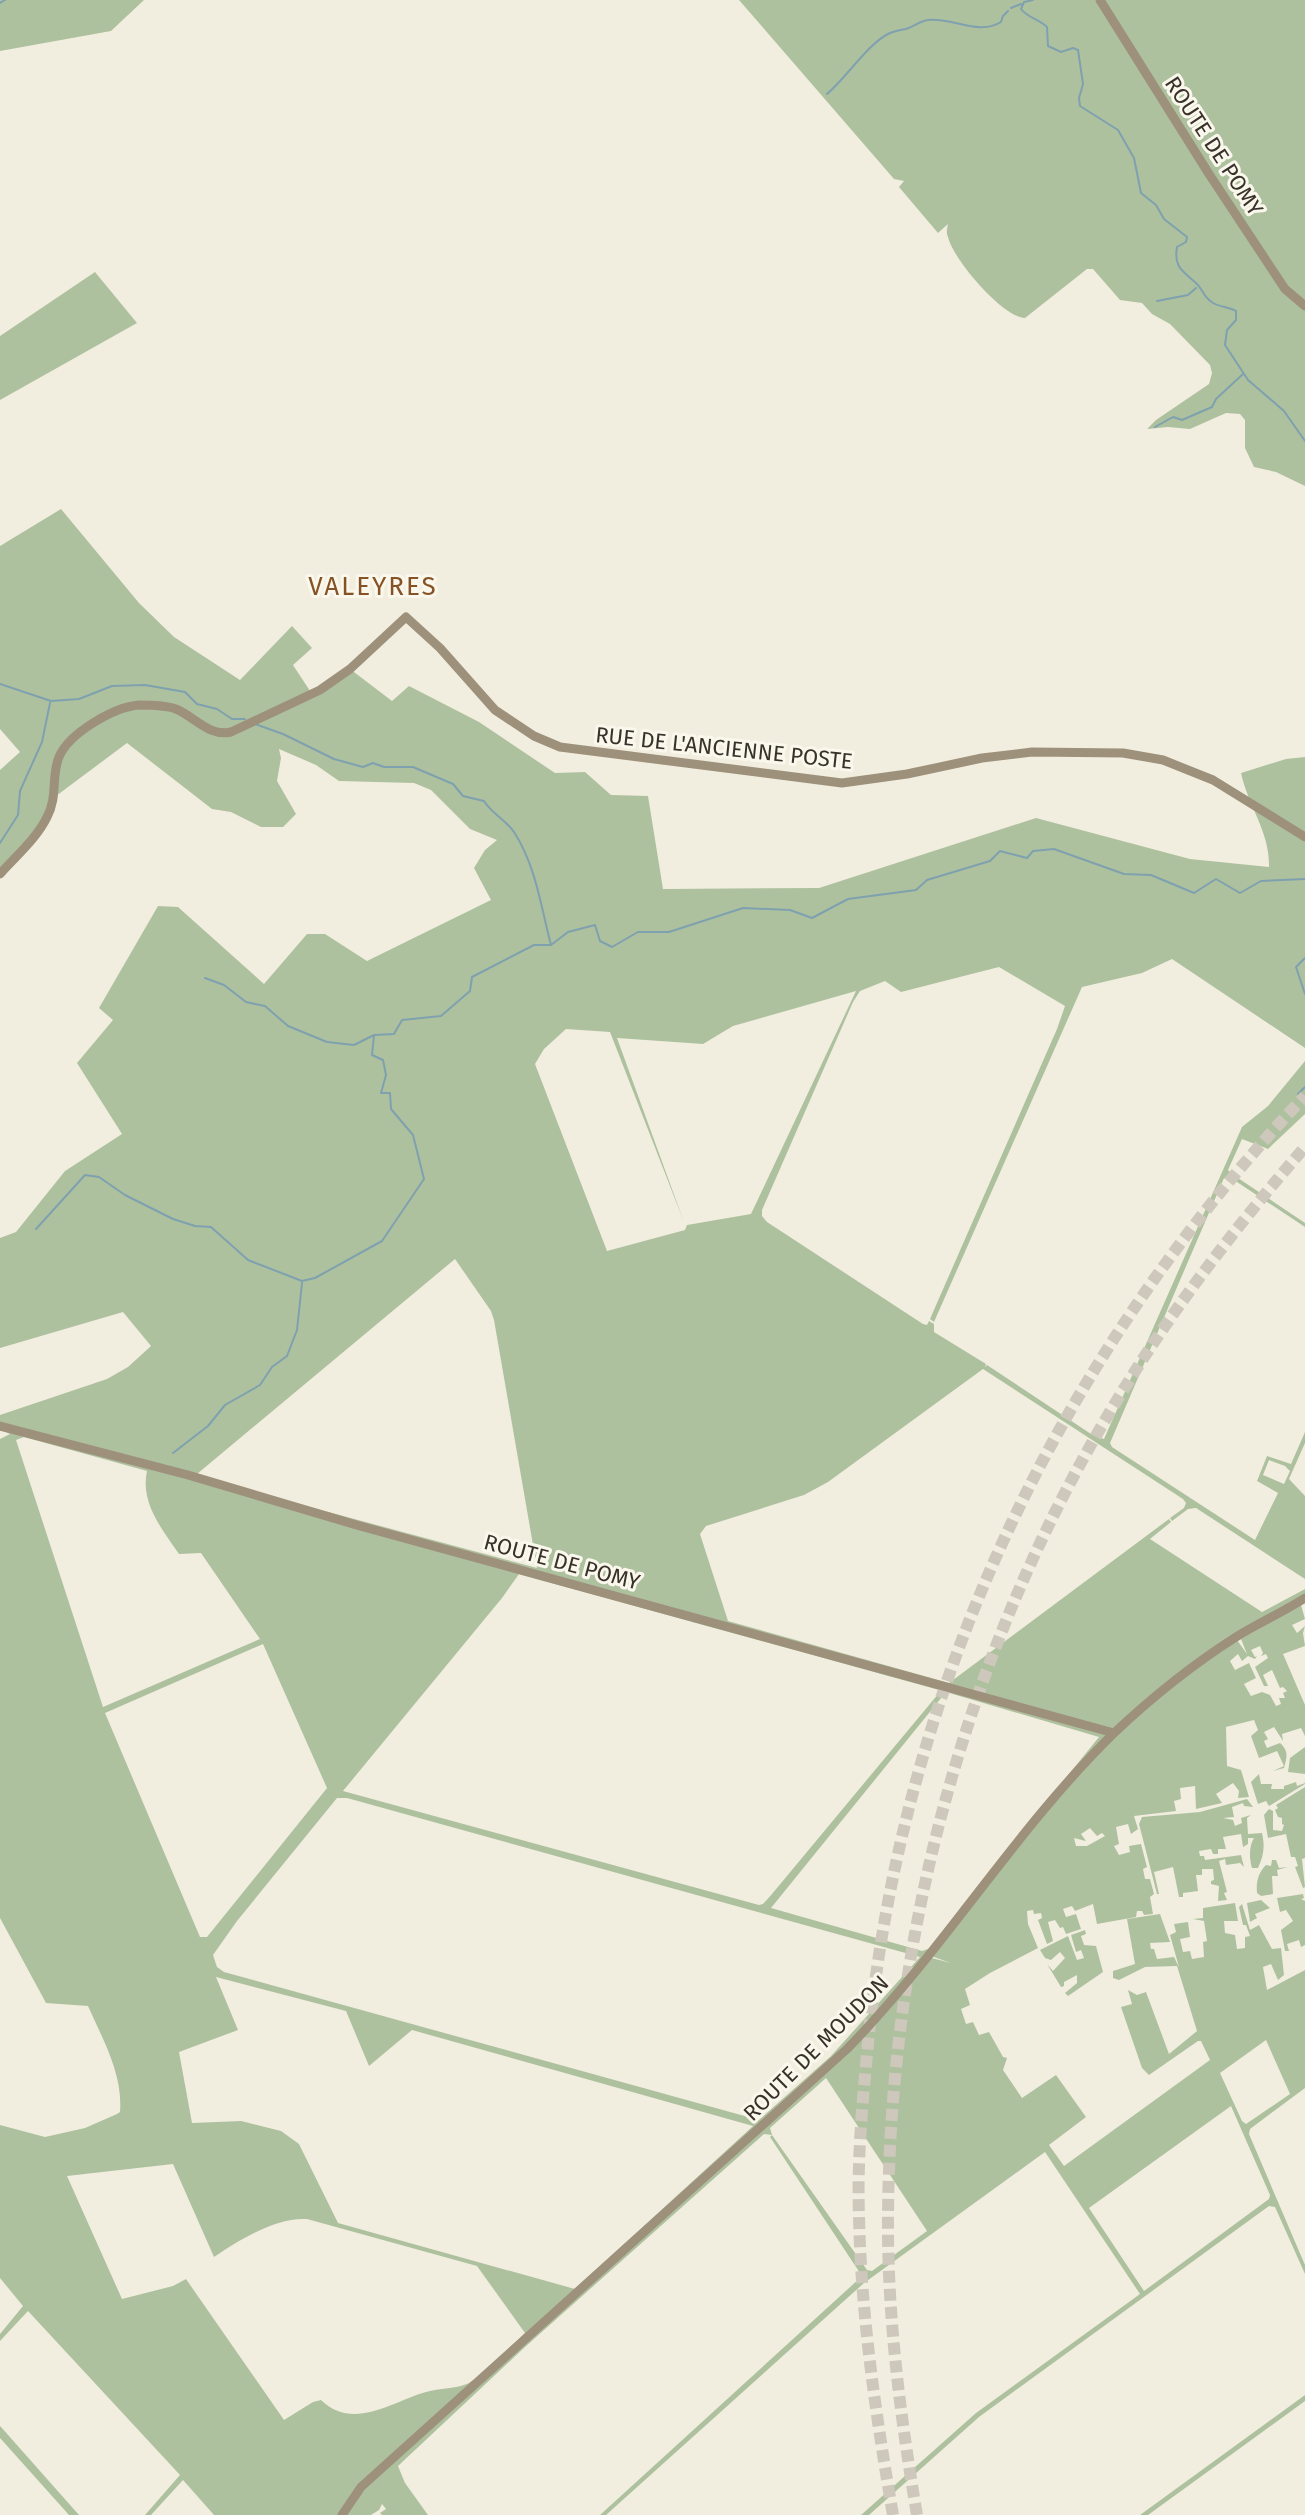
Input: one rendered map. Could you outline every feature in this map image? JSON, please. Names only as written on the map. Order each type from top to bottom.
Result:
[{"type":"street","name":"ROUTE DE POMY","points":[[1100,0],[1285,289],[1305,306]]},
{"type":"street","name":"RUE DE L'ANCIENNE POSTE","points":[[0,874],[47,819],[55,794],[59,757],[68,743],[86,728],[114,711],[153,705],[176,709],[210,730],[223,734],[231,732],[320,690],[350,669],[406,617],[440,648],[495,710],[534,736],[560,747],[842,783],[1032,752],[1123,753],[1163,760],[1213,780],[1305,837]]},
{"type":"street","name":"ROUTE DE POMY","points":[[0,1426],[188,1475],[360,1526],[1114,1733]]},
{"type":"street","name":"ROUTE DE MOUDON","points":[[342,2515],[369,2480],[847,2049],[903,1988],[1059,1793],[1114,1733],[1200,1661],[1245,1631],[1304,1599]]},
{"type":"green space","points":[[0,0],[144,0],[111,31],[0,51]]},
{"type":"green space","points":[[739,0],[1305,0],[1305,486],[1276,472],[1254,467],[1245,448],[1245,420],[1240,414],[1226,413],[1190,429],[1147,429],[1209,384],[1212,373],[1210,365],[1170,324],[1152,314],[1142,303],[1120,300],[1093,269],[1087,269],[1025,318],[1015,315],[992,298],[959,259],[947,235],[948,224],[938,233],[899,187],[904,181],[894,179]]},
{"type":"green space","points":[[95,272],[137,323],[0,400],[0,336]]},
{"type":"green space","points":[[61,509],[139,603],[174,637],[240,680],[292,626],[312,648],[293,665],[312,694],[350,669],[392,701],[409,686],[479,722],[555,773],[585,772],[611,795],[648,796],[663,889],[819,888],[1036,818],[1190,859],[1269,867],[1266,842],[1241,773],[1286,759],[1305,757],[1305,1048],[1172,959],[1142,973],[1082,987],[934,1322],[930,1319],[1065,1006],[999,967],[901,992],[885,981],[860,991],[853,1002],[762,1216],[923,1324],[927,1325],[929,1321],[934,1324],[934,1332],[986,1364],[985,1367],[987,1365],[1091,1434],[1104,1439],[1242,1127],[1268,1106],[1305,1061],[1305,1114],[1268,1149],[1242,1139],[1228,1170],[1233,1175],[1232,1180],[1224,1178],[1110,1443],[1255,1540],[1278,1493],[1257,1481],[1267,1456],[1291,1464],[1305,1432],[1305,1443],[1289,1479],[1305,1496],[1305,1579],[1196,1508],[1188,1509],[1172,1521],[1170,1518],[1184,1508],[1186,1503],[1183,1499],[983,1369],[828,1482],[804,1495],[706,1526],[700,1534],[728,1621],[949,1683],[1169,1519],[1171,1522],[1150,1539],[1262,1612],[1305,1589],[1305,1595],[1237,1640],[1247,1654],[1241,1639],[1301,1605],[1305,1619],[1292,1625],[1297,1633],[1305,1626],[1305,1646],[1283,1654],[1305,1705],[1305,1736],[1301,1728],[1282,1734],[1283,1741],[1274,1727],[1264,1732],[1268,1739],[1264,1741],[1267,1748],[1280,1743],[1285,1749],[1284,1768],[1273,1771],[1284,1766],[1277,1751],[1259,1758],[1251,1736],[1258,1730],[1254,1720],[1226,1727],[1227,1766],[1241,1770],[1249,1797],[1238,1798],[1239,1791],[1233,1783],[1216,1794],[1222,1803],[1196,1809],[1195,1786],[1180,1788],[1181,1799],[1174,1801],[1176,1811],[1134,1816],[1138,1829],[1131,1834],[1128,1824],[1116,1827],[1119,1844],[1114,1846],[1119,1855],[1130,1852],[1129,1846],[1141,1844],[1147,1867],[1143,1869],[1145,1879],[1150,1879],[1154,1894],[1150,1897],[1153,1914],[1144,1915],[1142,1911],[1137,1911],[1136,1917],[1097,1924],[1093,1904],[1075,1911],[1072,1906],[1063,1909],[1066,1917],[1076,1914],[1081,1929],[1066,1934],[1055,1920],[1048,1922],[1053,1941],[1047,1944],[1038,1920],[1042,1918],[1041,1913],[1027,1911],[1028,1924],[1038,1948],[965,1989],[970,2005],[961,2009],[966,2024],[973,2022],[979,2035],[989,2032],[1003,2057],[1007,2058],[1003,2070],[1022,2098],[1056,2075],[1086,2117],[1049,2145],[1064,2166],[1210,2060],[1201,2041],[1198,2041],[1149,2075],[1142,2068],[1121,2007],[1132,2004],[1128,1990],[1137,1995],[1146,1992],[1169,2054],[1197,2031],[1177,1966],[1145,1967],[1119,1980],[1113,1978],[1113,1971],[1135,1964],[1127,1919],[1160,1914],[1170,1942],[1150,1943],[1151,1949],[1154,1949],[1157,1959],[1174,1957],[1179,1967],[1170,1935],[1176,1932],[1174,1924],[1188,1922],[1190,1937],[1180,1939],[1183,1952],[1190,1951],[1192,1959],[1204,1957],[1203,1942],[1207,1941],[1204,1921],[1193,1919],[1203,1918],[1203,1908],[1235,1903],[1238,1921],[1224,1921],[1225,1933],[1235,1935],[1237,1949],[1245,1948],[1245,1937],[1250,1936],[1246,1925],[1243,1925],[1239,1907],[1242,1904],[1250,1930],[1259,1925],[1272,1949],[1281,1948],[1284,1975],[1278,1980],[1271,1964],[1263,1967],[1267,1990],[1305,1970],[1305,2088],[1250,2129],[1249,2134],[1305,2265],[1305,2274],[1275,2207],[1269,2206],[979,2417],[869,2515],[861,2515],[976,2413],[1140,2294],[1045,2152],[864,2283],[606,2515],[600,2515],[860,2278],[860,2273],[770,2137],[772,2135],[764,2134],[525,2347],[398,2466],[405,2483],[428,2515],[382,2515],[380,2513],[386,2509],[382,2504],[371,2515],[214,2515],[183,2480],[151,2515],[145,2515],[180,2475],[28,2311],[0,2341],[0,2334],[23,2306],[0,2278],[0,2125],[45,2137],[85,2128],[120,2112],[120,2098],[111,2058],[88,2006],[46,2003],[0,1918],[0,1439],[10,1434],[0,1429],[0,1415],[107,1379],[128,1367],[151,1346],[123,1312],[0,1348],[0,1238],[16,1232],[65,1171],[122,1134],[77,1063],[113,1020],[99,1008],[158,906],[178,907],[264,984],[307,934],[325,934],[367,961],[491,900],[474,868],[485,850],[497,840],[470,829],[431,790],[414,783],[339,781],[316,765],[279,749],[281,758],[277,781],[296,814],[283,827],[261,827],[231,812],[212,809],[127,743],[56,796],[46,819],[0,873],[0,770],[20,752],[0,729],[0,546]],"holes":[[[856,991],[751,1214],[687,1225],[685,1230],[607,1251],[535,1064],[544,1049],[566,1029],[610,1032],[684,1222],[617,1038],[703,1044],[733,1026]],[[455,1259],[494,1320],[537,1568],[250,1491],[197,1474]],[[24,1437],[147,1471],[150,1505],[166,1535],[179,1554],[201,1553],[260,1639],[103,1707],[16,1440]],[[1269,1460],[1290,1471],[1284,1484],[1263,1475]],[[519,1574],[939,1690],[772,1894],[759,1905],[343,1791]],[[263,1644],[327,1788],[207,1937],[200,1937],[105,1713]],[[1260,1646],[1261,1656],[1266,1654],[1268,1658],[1255,1667],[1264,1686],[1268,1686],[1263,1675],[1272,1670],[1280,1688],[1287,1691],[1283,1693],[1285,1698],[1279,1698],[1281,1704],[1276,1706],[1270,1695],[1262,1692],[1251,1696],[1244,1684],[1256,1678],[1249,1663],[1235,1670],[1230,1661],[1238,1654],[1242,1661],[1248,1656],[1255,1659],[1257,1656],[1251,1650]],[[946,1692],[1099,1737],[961,1907],[931,1956],[951,1963],[928,1957],[928,1949],[922,1951],[771,1908]],[[337,1798],[347,1798],[920,1957],[831,2056],[759,2120],[224,1972],[217,1967],[213,1955],[237,1921]],[[1090,1828],[1097,1836],[1102,1833],[1105,1836],[1087,1846],[1076,1846],[1074,1838],[1086,1841],[1081,1834]],[[216,1977],[346,2011],[369,2066],[412,2030],[753,2126],[575,2289],[338,2223],[299,2144],[281,2131],[241,2121],[192,2123],[179,2052],[238,2030]],[[1266,2040],[1290,2094],[1246,2124],[1220,2073]],[[826,2078],[927,2231],[872,2271],[867,2270],[770,2128]],[[1231,2106],[1270,2195],[1269,2199],[1144,2291],[1089,2208]],[[173,2164],[214,2257],[271,2226],[307,2219],[477,2266],[525,2333],[482,2374],[464,2385],[426,2392],[359,2414],[333,2409],[321,2400],[284,2420],[186,2279],[173,2286],[122,2299],[67,2176]]]},
{"type":"green space","points":[[1235,1176],[1305,1223],[1305,1227],[1234,1180]]},
{"type":"green space","points":[[1305,1747],[1305,1774],[1288,1772],[1290,1758]]},
{"type":"green space","points":[[1259,1774],[1261,1784],[1272,1784],[1271,1789],[1284,1789],[1284,1786],[1296,1782],[1297,1786],[1305,1784],[1269,1806],[1266,1801],[1258,1804],[1251,1782]]},
{"type":"green space","points":[[1305,1787],[1303,1888],[1286,1834],[1268,1838],[1264,1815],[1269,1809],[1273,1811],[1273,1830],[1282,1831],[1284,1825],[1275,1810],[1278,1808],[1276,1805]]},
{"type":"green space","points":[[1247,1799],[1253,1807],[1244,1806],[1243,1803],[1232,1807],[1234,1817],[1223,1818],[1233,1820],[1235,1826],[1242,1823],[1241,1818],[1251,1815],[1247,1818],[1248,1834],[1262,1833],[1263,1838],[1262,1859],[1258,1868],[1252,1868],[1250,1860],[1254,1838],[1248,1838],[1248,1844],[1243,1847],[1241,1834],[1223,1837],[1226,1849],[1218,1849],[1218,1854],[1213,1854],[1211,1849],[1199,1851],[1205,1860],[1241,1855],[1244,1867],[1240,1863],[1226,1865],[1225,1859],[1219,1861],[1227,1900],[1218,1901],[1219,1886],[1211,1884],[1214,1880],[1213,1869],[1202,1869],[1202,1875],[1196,1875],[1198,1891],[1183,1893],[1183,1897],[1179,1897],[1173,1867],[1154,1872],[1157,1894],[1139,1824],[1142,1817],[1200,1812]]},
{"type":"green space","points":[[1272,1860],[1276,1860],[1279,1868],[1288,1867],[1277,1870],[1278,1876],[1272,1876],[1273,1894],[1261,1896],[1257,1893],[1258,1878],[1266,1865],[1271,1866]]},
{"type":"green space","points":[[1303,1894],[1305,1945],[1301,1947],[1299,1940],[1287,1944],[1289,1951],[1285,1951],[1281,1930],[1293,1921],[1286,1910],[1280,1912],[1277,1898]]},
{"type":"green space","points":[[1261,1900],[1270,1908],[1255,1914],[1257,1918],[1250,1922],[1247,1903]]},
{"type":"green space","points":[[1085,1930],[1086,1934],[1081,1936],[1084,1945],[1096,1946],[1103,1972],[1068,1996],[1065,1993],[1077,1983],[1077,1975],[1061,1987],[1047,1964],[1053,1971],[1065,1958],[1060,1952],[1051,1960],[1045,1958],[1040,1950],[1068,1936],[1077,1960],[1084,1958],[1081,1950],[1076,1952],[1071,1935]]},
{"type":"green space","points":[[1305,2395],[1305,2401],[1148,2515],[1140,2515]]},
{"type":"green space","points":[[0,2426],[79,2515],[69,2515],[0,2438]]},
{"type":"waterway","points":[[0,3],[5,0]]},
{"type":"waterway","points":[[1033,0],[1024,2],[1021,9],[1047,27],[1048,46],[1061,52],[1073,48],[1078,50],[1083,84],[1080,106],[1118,130],[1134,158],[1141,193],[1156,205],[1164,219],[1187,237],[1186,242],[1177,247],[1181,269],[1210,301],[1236,311],[1236,320],[1227,330],[1225,345],[1248,380],[1284,411],[1305,441]]},
{"type":"waterway","points":[[1011,8],[1021,4]]},
{"type":"waterway","points":[[827,94],[873,45],[890,33],[928,20],[975,27],[993,26],[1001,22],[1008,11]]},
{"type":"waterway","points":[[1157,301],[1188,295],[1196,288]]},
{"type":"waterway","points":[[1155,427],[1173,417],[1182,420],[1212,407],[1216,399],[1243,374]]},
{"type":"waterway","points":[[0,684],[51,701],[79,699],[112,686],[145,685],[185,692],[197,704],[217,709],[232,719],[245,719]]},
{"type":"waterway","points":[[0,843],[18,815],[20,791],[42,742],[50,703]]},
{"type":"waterway","points":[[255,724],[334,759],[363,767],[373,763],[384,767],[413,767],[453,784],[463,796],[484,801],[510,827],[528,859],[551,945],[568,932],[595,925],[600,941],[612,947],[638,932],[669,932],[743,908],[790,910],[812,918],[848,899],[916,890],[927,880],[990,861],[1000,851],[1027,858],[1033,851],[1054,849],[1124,874],[1151,875],[1194,893],[1216,879],[1240,893],[1261,881],[1305,879]]},
{"type":"waterway","points":[[205,978],[224,985],[246,1002],[265,1006],[288,1026],[327,1042],[354,1045],[374,1035],[394,1034],[402,1020],[441,1016],[470,991],[472,977],[534,945],[551,945]]},
{"type":"waterway","points":[[1305,958],[1296,967],[1305,994]]},
{"type":"waterway","points":[[36,1229],[85,1175],[99,1177],[125,1195],[173,1219],[211,1227],[248,1260],[302,1281],[315,1278],[382,1241],[424,1179],[413,1135],[391,1109],[390,1093],[381,1093],[386,1075],[383,1060],[372,1055],[374,1035]]},
{"type":"waterway","points":[[1298,1094],[1305,1087]]},
{"type":"waterway","points":[[173,1453],[208,1426],[225,1405],[260,1385],[272,1367],[287,1356],[297,1330],[302,1283]]},
{"type":"tunnel","points":[[893,2515],[866,2328],[860,2253],[859,2176],[867,2054],[885,1920],[914,1789],[954,1661],[1005,1538],[1065,1419],[1136,1305],[1216,1198],[1305,1096]]},
{"type":"tunnel","points":[[917,2515],[892,2327],[888,2213],[893,2104],[905,1995],[924,1888],[950,1782],[984,1678],[1025,1577],[1072,1479],[1127,1384],[1189,1292],[1305,1147]]},
{"type":"district","name":"VALEYRES","points":[[373,586]]}]
